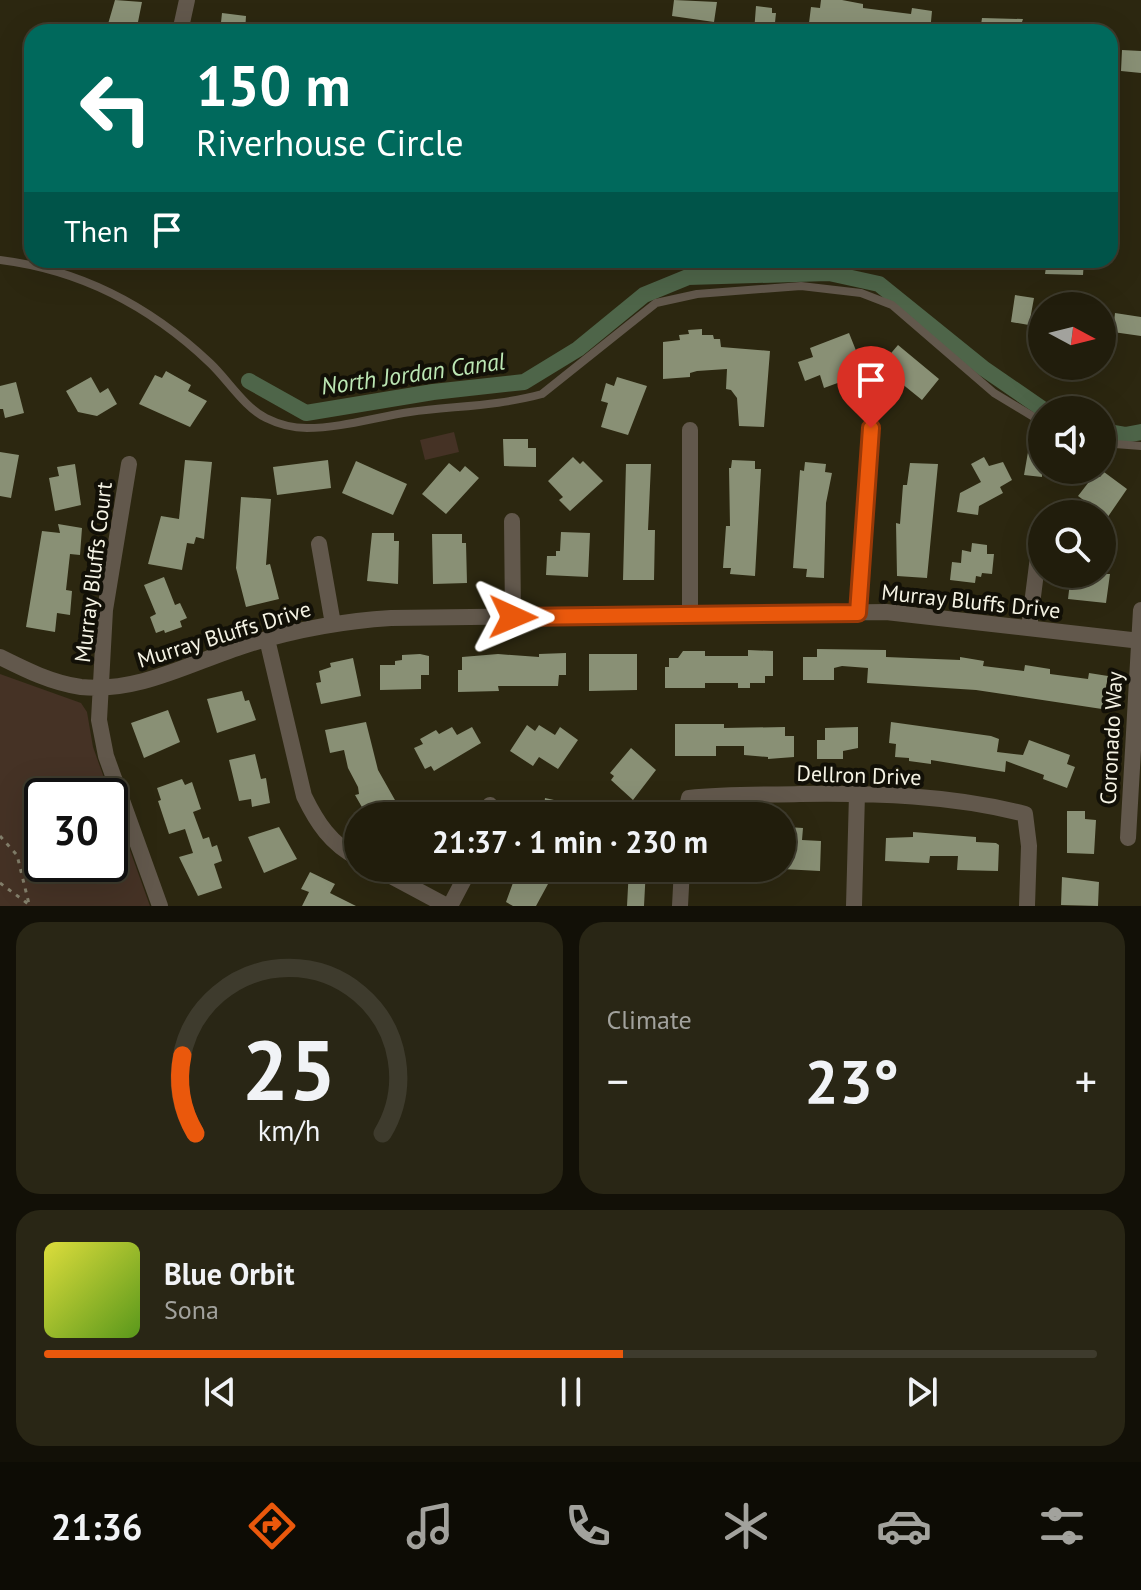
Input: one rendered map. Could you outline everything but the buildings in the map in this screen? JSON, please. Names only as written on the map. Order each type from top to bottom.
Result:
[{"type":"street","points":[[182,24],[187,0]]},
{"type":"street","points":[[858,613],[871,428]]},
{"type":"street","points":[[690,430],[690,615]]},
{"type":"street","name":"Murray Bluffs Court","points":[[129,464],[105,610],[99,720],[106,756],[160,906]]},
{"type":"street","points":[[512,521],[513,617]]},
{"type":"street","points":[[319,544],[333,624]]},
{"type":"street","points":[[1029,628],[1034,588]]},
{"type":"street","name":"Coronado Way","points":[[1128,838],[1141,610]]},
{"type":"street","name":"Murray Bluffs Drive","points":[[0,657],[50,680],[83,687],[139,684],[267,639],[333,624],[391,618],[915,614],[1139,641]]},
{"type":"street","points":[[267,639],[304,796],[314,818],[329,837],[344,848]]},
{"type":"street","points":[[854,906],[857,794]]},
{"type":"street","name":"Dellron Drive","points":[[688,802],[689,798],[718,795],[857,794],[1000,807],[1025,814],[1029,846],[1027,906]]},
{"type":"street","points":[[403,882],[448,906],[462,882]]},
{"type":"street","points":[[680,906],[681,882]]},
{"type":"lane","points":[[0,260],[24,265]]},
{"type":"lane","points":[[40,268],[100,287],[152,315],[197,351],[263,417],[304,429],[519,400],[542,394],[656,303],[697,294],[801,286],[861,293],[892,305],[982,384],[1028,413]]},
{"type":"lane","points":[[1116,444],[1141,446]]},
{"type":"path","points":[[0,836],[17,855],[30,905]]},
{"type":"path","points":[[0,883],[30,905]]},
{"type":"shaded area","points":[[454,432],[459,452],[425,460],[420,440]]},
{"type":"shaded area","points":[[0,674],[81,703],[87,712],[93,747],[104,778],[24,778],[24,882],[128,882],[128,845],[150,906],[0,906]]},
{"type":"waterway","name":"North Jordan Canal","points":[[249,381],[306,413],[433,392],[524,382],[578,349],[644,295],[688,277],[829,273],[879,284],[983,368],[1028,399]]},
{"type":"waterway","name":"North Jordan Canal","points":[[1116,433],[1141,432]]},
{"type":"route","points":[[513,617],[858,613],[871,428]]}]
